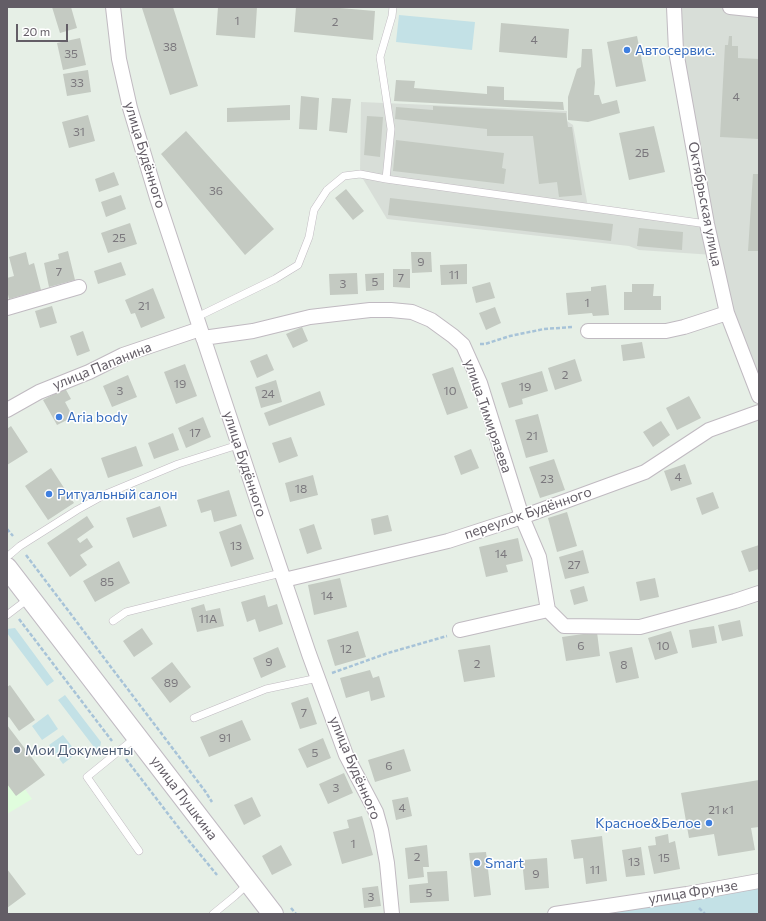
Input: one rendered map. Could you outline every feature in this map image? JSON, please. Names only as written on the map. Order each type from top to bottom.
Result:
[{"type":"street","name":"улица Будённого","points":[[113,7],[119,59],[130,108],[157,198],[238,445],[318,678],[346,755],[376,812],[387,863],[392,914]]},
{"type":"street","name":"Октябрьская улица","points":[[674,7],[676,51],[707,224],[727,313],[759,396]]},
{"type":"street","points":[[730,7],[759,10]]},
{"type":"street","points":[[7,308],[79,287]]},
{"type":"street","name":"улица Тимирязева","points":[[200,328],[253,331],[310,317],[370,310],[391,310],[412,312],[431,320],[463,345],[480,383],[522,517],[539,557],[548,610]]},
{"type":"street","points":[[588,331],[666,331],[684,327],[727,313]]},
{"type":"street","name":"улица Папанина","points":[[7,410],[39,392],[89,372],[123,356],[200,328]]},
{"type":"street","name":"переулок Будённого","points":[[283,577],[448,541],[522,517],[646,472],[709,430],[759,412]]},
{"type":"street","name":"улица Пушкина","points":[[7,568],[249,883],[280,908]]},
{"type":"street","points":[[460,630],[548,610],[564,626],[640,627],[735,602],[759,593]]},
{"type":"street","name":"улица Фрунзе","points":[[555,914],[596,911],[759,881]]},
{"type":"lane","points":[[386,179],[391,129],[380,57],[392,16],[393,7]]},
{"type":"lane","points":[[200,328],[298,265],[309,237],[314,210],[327,190],[344,176],[360,174],[386,179],[707,224]]},
{"type":"lane","points":[[7,557],[20,546],[77,510],[106,494],[178,464],[238,445]]},
{"type":"lane","points":[[113,621],[126,612],[283,577]]},
{"type":"lane","points":[[7,615],[30,598]]},
{"type":"lane","points":[[194,718],[266,689],[318,678]]},
{"type":"lane","points":[[136,736],[87,777],[139,851]]},
{"type":"lane","points":[[213,914],[249,883]]},
{"type":"path","points":[[463,345],[485,344],[510,336],[544,329],[575,327],[588,331]]},
{"type":"path","points":[[7,529],[214,804]]},
{"type":"path","points":[[318,678],[388,653],[444,638],[460,630]]},
{"type":"path","points":[[280,908],[296,914]]},
{"type":"shaded area","points":[[674,7],[730,7],[759,10],[759,396],[714,255],[639,250],[629,246],[387,219],[360,174],[361,102],[567,111],[567,121],[573,125],[588,207],[706,224]]},
{"type":"shaded area","points":[[399,15],[475,22],[472,50],[396,42]]},
{"type":"shaded area","points":[[15,628],[54,681],[47,686],[7,633],[7,629]]},
{"type":"shaded area","points":[[65,695],[101,742],[100,748],[97,751],[58,700]]},
{"type":"shaded area","points":[[48,714],[58,729],[42,740],[32,726]]},
{"type":"shaded area","points":[[63,735],[77,753],[63,764],[49,745]]},
{"type":"shaded area","points":[[7,764],[32,799],[7,814]]},
{"type":"shaded area","points":[[759,884],[759,914],[575,914]]},
{"type":"building","points":[[52,7],[71,7],[77,28],[60,33]]},
{"type":"building","points":[[173,7],[198,86],[170,95],[142,8]]},
{"type":"building","points":[[218,7],[257,7],[255,38],[216,35]]},
{"type":"building","points":[[296,7],[328,7],[375,11],[373,40],[294,32]]},
{"type":"building","points":[[501,23],[569,29],[567,58],[499,52]]},
{"type":"building","points":[[637,36],[646,81],[616,87],[607,42]]},
{"type":"building","points":[[729,36],[732,36],[732,46],[738,46],[738,58],[759,59],[759,139],[720,137],[725,45],[728,45]]},
{"type":"building","points":[[80,38],[86,65],[63,70],[57,43]]},
{"type":"building","points":[[582,49],[592,49],[595,83],[594,95],[599,95],[602,104],[617,100],[620,113],[588,122],[568,120],[568,97],[577,69],[581,67]]},
{"type":"building","points":[[88,70],[91,92],[67,96],[63,74]]},
{"type":"building","points":[[396,80],[415,81],[414,88],[487,94],[487,86],[504,87],[504,100],[563,102],[564,110],[394,101]]},
{"type":"building","points":[[301,96],[319,98],[317,130],[299,129]]},
{"type":"building","points":[[332,98],[351,99],[347,133],[329,131]]},
{"type":"building","points":[[290,105],[290,120],[227,122],[227,108]]},
{"type":"building","points":[[433,106],[566,113],[568,127],[572,127],[582,195],[559,197],[557,182],[539,184],[533,136],[487,136],[487,129],[395,119],[396,107],[433,110]]},
{"type":"building","points":[[88,115],[95,141],[69,148],[62,122]]},
{"type":"building","points":[[367,116],[383,117],[380,157],[364,155]]},
{"type":"building","points":[[654,126],[665,172],[629,180],[619,133]]},
{"type":"building","points":[[186,131],[274,229],[245,255],[161,154]]},
{"type":"building","points":[[396,140],[504,153],[502,168],[506,169],[504,184],[393,171]]},
{"type":"building","points":[[114,172],[119,185],[99,192],[95,179]]},
{"type":"building","points":[[753,174],[759,174],[759,251],[748,251]]},
{"type":"building","points":[[346,189],[364,211],[353,220],[335,198]]},
{"type":"building","points":[[121,195],[126,209],[106,217],[101,202]]},
{"type":"building","points":[[390,198],[613,224],[611,241],[388,215]]},
{"type":"building","points":[[130,223],[137,244],[108,253],[101,233]]},
{"type":"building","points":[[639,228],[683,232],[682,250],[637,246]]},
{"type":"building","points":[[68,251],[75,280],[49,287],[44,263],[59,259],[58,254]]},
{"type":"building","points":[[26,252],[29,265],[34,263],[41,290],[9,299],[7,278],[14,276],[9,257]]},
{"type":"building","points":[[411,252],[431,252],[432,272],[412,273]]},
{"type":"building","points":[[121,262],[126,275],[98,284],[94,271]]},
{"type":"building","points":[[467,264],[467,284],[441,285],[440,265]]},
{"type":"building","points":[[393,269],[410,269],[410,288],[393,287]]},
{"type":"building","points":[[357,273],[358,294],[330,295],[329,274]]},
{"type":"building","points":[[384,273],[384,290],[366,291],[365,274]]},
{"type":"building","points":[[490,282],[495,298],[476,303],[472,287]]},
{"type":"building","points":[[632,284],[654,284],[653,296],[661,296],[661,310],[624,310],[624,292],[632,292]]},
{"type":"building","points":[[606,285],[609,315],[593,316],[592,313],[568,315],[566,293],[591,291],[591,287]]},
{"type":"building","points":[[153,288],[165,318],[141,328],[135,313],[131,314],[125,300]]},
{"type":"building","points":[[52,306],[57,323],[40,328],[35,311]]},
{"type":"building","points":[[495,307],[501,323],[486,330],[479,313]]},
{"type":"building","points":[[302,327],[308,341],[293,348],[286,334]]},
{"type":"building","points":[[83,331],[90,351],[77,356],[70,336]]},
{"type":"building","points":[[642,342],[645,358],[623,361],[621,345]]},
{"type":"building","points":[[267,354],[274,370],[257,378],[250,361]]},
{"type":"building","points":[[575,359],[582,381],[555,390],[548,368]]},
{"type":"building","points":[[185,364],[197,396],[176,404],[164,372]]},
{"type":"building","points":[[453,367],[468,408],[447,415],[432,374]]},
{"type":"building","points":[[542,371],[548,391],[522,399],[523,404],[509,408],[501,383]]},
{"type":"building","points":[[128,375],[137,397],[112,407],[103,386]]},
{"type":"building","points":[[276,380],[282,402],[261,408],[255,387]]},
{"type":"building","points":[[65,388],[71,399],[65,402],[73,417],[57,425],[43,400]]},
{"type":"building","points":[[320,391],[325,405],[269,426],[264,413]]},
{"type":"building","points":[[689,396],[701,418],[677,430],[666,408]]},
{"type":"building","points":[[538,414],[548,452],[526,458],[515,420]]},
{"type":"building","points":[[203,417],[211,437],[186,448],[178,428]]},
{"type":"building","points":[[661,421],[670,435],[653,447],[643,432]]},
{"type":"building","points":[[11,426],[28,452],[7,465],[7,429]]},
{"type":"building","points":[[173,433],[179,450],[154,459],[148,443]]},
{"type":"building","points":[[291,437],[298,456],[279,463],[272,443]]},
{"type":"building","points":[[136,446],[143,466],[108,478],[101,458]]},
{"type":"building","points":[[471,449],[479,468],[461,475],[454,456]]},
{"type":"building","points":[[554,459],[565,490],[540,498],[529,467]]},
{"type":"building","points":[[685,464],[692,484],[671,491],[664,471]]},
{"type":"building","name":"Ритуальный салон","points":[[51,468],[74,503],[48,520],[25,486]]},
{"type":"building","points":[[313,475],[318,495],[290,502],[285,483]]},
{"type":"building","points":[[229,490],[237,516],[214,522],[211,510],[201,513],[197,500]]},
{"type":"building","points":[[713,492],[719,508],[702,515],[696,498]]},
{"type":"building","points":[[160,506],[167,526],[133,538],[126,518]]},
{"type":"building","points":[[567,512],[577,546],[557,552],[548,518]]},
{"type":"building","points":[[388,515],[392,531],[374,535],[371,519]]},
{"type":"building","points":[[87,516],[94,527],[77,539],[80,543],[87,538],[93,547],[80,555],[87,565],[70,577],[47,543]]},
{"type":"building","points":[[241,524],[254,559],[231,567],[219,532]]},
{"type":"building","points":[[314,524],[322,549],[307,554],[299,529]]},
{"type":"building","points":[[518,538],[523,561],[506,565],[508,572],[486,577],[479,547]]},
{"type":"building","points":[[759,545],[759,569],[749,572],[741,551]]},
{"type":"building","points":[[583,550],[589,573],[565,579],[559,557]]},
{"type":"building","points":[[119,561],[130,583],[95,602],[83,581]]},
{"type":"building","points":[[340,578],[347,607],[314,615],[308,585]]},
{"type":"building","points":[[655,578],[659,597],[640,601],[636,582]]},
{"type":"building","points":[[584,586],[588,601],[574,605],[570,590]]},
{"type":"building","points":[[265,595],[268,607],[277,604],[283,624],[259,632],[255,619],[247,622],[241,602]]},
{"type":"building","points":[[204,604],[206,611],[220,608],[224,626],[197,632],[191,608]]},
{"type":"building","points":[[740,620],[743,636],[722,641],[718,625]]},
{"type":"building","points":[[714,626],[717,643],[692,648],[689,630]]},
{"type":"building","points":[[142,628],[153,644],[134,657],[123,641]]},
{"type":"building","points":[[358,631],[366,657],[335,666],[327,640]]},
{"type":"building","points":[[671,631],[678,653],[655,660],[648,638]]},
{"type":"building","points":[[597,632],[600,656],[566,661],[562,637]]},
{"type":"building","points":[[490,645],[495,677],[464,682],[458,650]]},
{"type":"building","points":[[278,647],[286,667],[261,678],[253,658]]},
{"type":"building","points":[[632,647],[639,678],[616,683],[609,652]]},
{"type":"building","points":[[172,662],[191,687],[170,703],[151,678]]},
{"type":"building","points":[[370,670],[373,678],[379,676],[385,697],[371,701],[369,691],[346,698],[340,678]]},
{"type":"building","name":"Мои Документы","points":[[10,685],[35,720],[19,731],[9,717],[7,718],[7,687]]},
{"type":"building","points":[[308,697],[317,724],[300,729],[291,703]]},
{"type":"building","points":[[242,720],[251,740],[209,757],[200,737]]},
{"type":"building","name":"Мои Документы","points":[[7,725],[45,775],[16,796],[7,784]]},
{"type":"building","points":[[323,738],[331,758],[307,768],[298,749]]},
{"type":"building","points":[[404,749],[411,771],[375,782],[368,760]]},
{"type":"building","points":[[344,773],[353,793],[328,804],[319,784]]},
{"type":"building","points":[[759,780],[759,827],[751,828],[755,850],[718,856],[714,834],[689,838],[681,793]]},
{"type":"building","points":[[252,797],[261,816],[244,825],[234,805]]},
{"type":"building","points":[[408,797],[412,816],[396,820],[392,800]]},
{"type":"building","points":[[362,816],[373,855],[342,864],[333,832],[349,828],[347,820]]},
{"type":"building","points":[[668,834],[669,843],[675,841],[680,869],[654,874],[648,846],[656,845],[655,837]]},
{"type":"building","points":[[602,836],[607,881],[586,884],[583,858],[574,859],[571,840]]},
{"type":"building","points":[[281,845],[292,865],[272,875],[262,856]]},
{"type":"building","points":[[427,845],[429,867],[423,867],[424,877],[408,879],[405,848]]},
{"type":"building","points":[[641,847],[645,875],[626,877],[622,850]]},
{"type":"building","points":[[486,852],[491,895],[474,897],[469,853]]},
{"type":"building","points":[[547,858],[549,888],[525,890],[522,860]]},
{"type":"building","points":[[7,869],[26,894],[7,908]]},
{"type":"building","points":[[447,871],[449,901],[410,903],[409,885],[428,883],[427,872]]},
{"type":"building","points":[[378,886],[381,906],[364,908],[362,888]]},
{"type":"place","name":"Автосервис.","points":[[627,50]]},
{"type":"place","name":"Aria body","points":[[59,417]]},
{"type":"place","name":"Ритуальный салон","points":[[49,494]]},
{"type":"place","name":"Мои Документы","points":[[17,750]]},
{"type":"place","name":"Красное&Белое","points":[[709,823]]},
{"type":"place","name":"Smart","points":[[477,863]]}]
